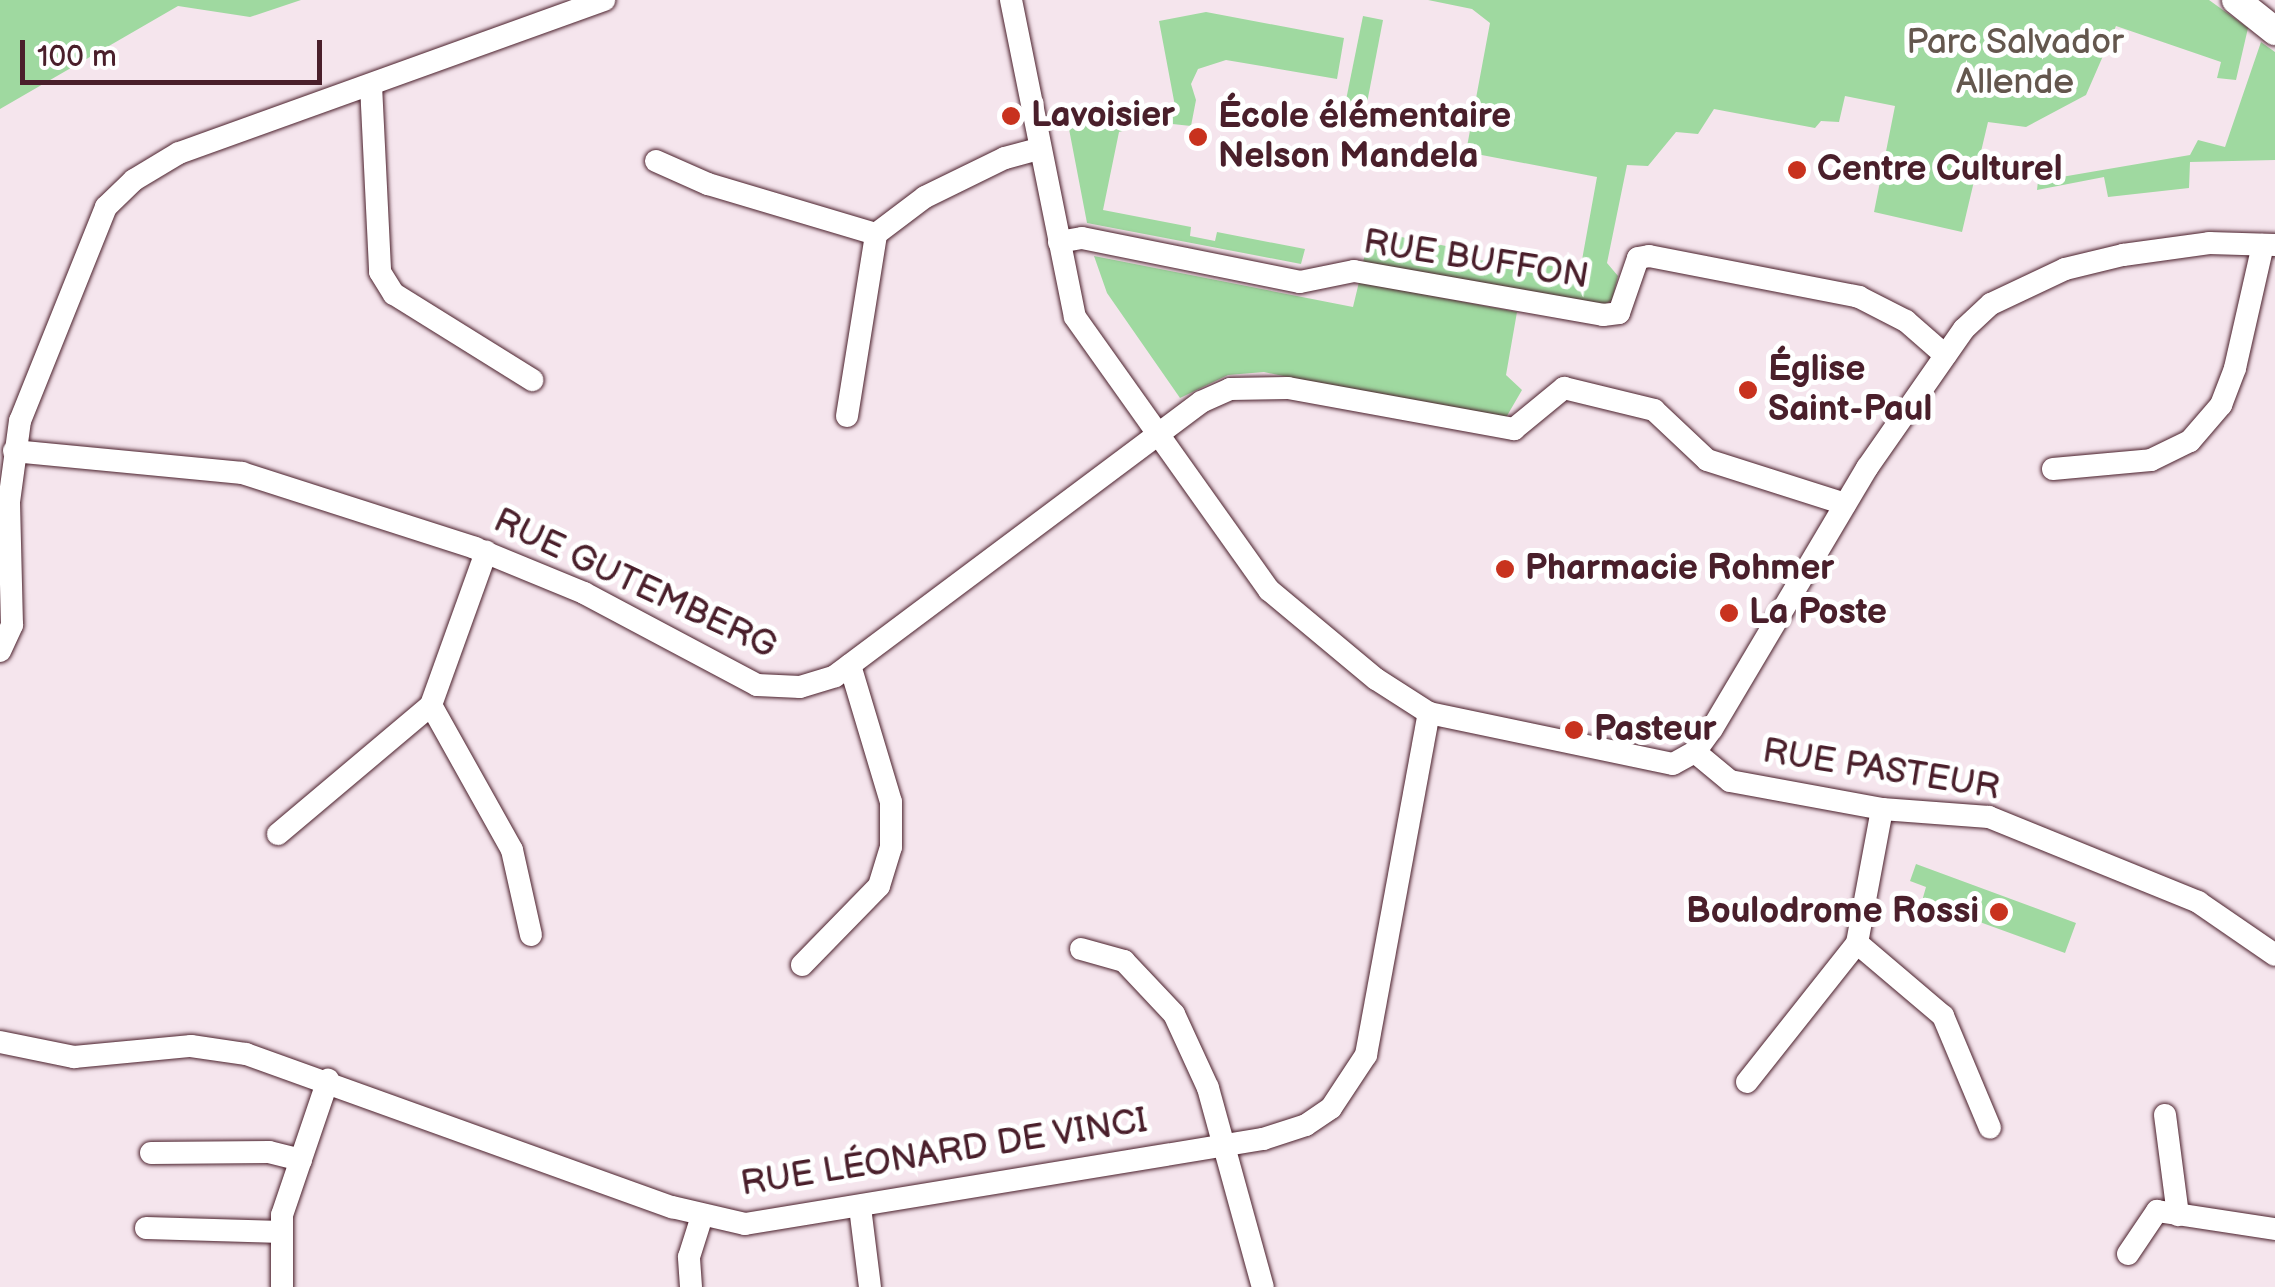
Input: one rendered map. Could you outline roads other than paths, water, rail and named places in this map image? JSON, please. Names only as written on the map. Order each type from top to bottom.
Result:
[{"type":"street","points":[[0,652],[12,625],[14,452],[106,207],[134,180],[179,154],[604,0]]},
{"type":"street","points":[[1011,0],[1075,317],[1270,590],[1376,679],[1429,713],[1673,764],[1695,752],[1845,504],[1945,356],[1991,304],[2065,269],[2210,243],[2269,245],[2221,405],[2190,441],[2151,460],[2052,469]]},
{"type":"street","points":[[2236,0],[2275,30]]},
{"type":"street","points":[[370,85],[380,272],[394,294],[532,380]]},
{"type":"street","points":[[846,416],[876,234],[925,197],[1004,158],[1039,149]]},
{"type":"street","points":[[656,161],[708,184],[876,234]]},
{"type":"street","name":"RUE BUFFON","points":[[1058,242],[1082,238],[1300,282],[1354,271],[1603,315],[1618,313],[1638,258],[1649,256],[1830,289],[1906,321],[1945,356]]},
{"type":"street","name":"RUE GUTEMBERG","points":[[14,452],[242,473],[486,552],[584,594],[758,686],[800,688],[850,665],[1200,402],[1230,389],[1288,388],[1514,429],[1564,388],[1654,410],[1707,460],[1845,504]]},
{"type":"street","points":[[278,834],[431,704],[486,552]]},
{"type":"street","points":[[802,964],[879,886],[891,847],[891,802],[850,665]]},
{"type":"street","points":[[431,704],[512,850],[531,935]]},
{"type":"street","name":"RUE LÉONARD DE VINCI","points":[[0,1042],[74,1057],[192,1046],[328,1080],[702,1216],[745,1224],[1222,1144],[1306,1126],[1331,1108],[1366,1055],[1429,713]]},
{"type":"street","name":"RUE PASTEUR","points":[[1695,752],[1730,781],[1882,809],[1990,817],[2198,902],[2275,955]]},
{"type":"street","points":[[1746,1082],[1858,943],[1882,809]]},
{"type":"street","points":[[1858,943],[1943,1016],[1990,1128]]},
{"type":"street","points":[[1081,949],[1124,962],[1174,1014],[1208,1088],[1263,1287]]},
{"type":"street","points":[[282,1287],[282,1232],[300,1160],[328,1080]]},
{"type":"street","points":[[2166,1115],[2178,1214]]},
{"type":"street","points":[[152,1153],[268,1152],[300,1160]]},
{"type":"street","points":[[860,1207],[870,1287]]},
{"type":"street","points":[[2128,1254],[2157,1211],[2275,1228]]},
{"type":"street","points":[[690,1287],[689,1257],[702,1216]]},
{"type":"street","points":[[146,1228],[282,1232]]},
{"type":"place","name":"Lavoisier","points":[[1011,116]]},
{"type":"place","name":"École élémentaire Nelson Mandela","points":[[1198,137]]},
{"type":"place","name":"Centre Culturel","points":[[1797,170]]},
{"type":"place","name":"Église Saint-Paul","points":[[1748,390]]},
{"type":"place","name":"Pharmacie Rohmer","points":[[1505,569]]},
{"type":"place","name":"La Poste","points":[[1729,613]]},
{"type":"place","name":"Pasteur","points":[[1574,730]]},
{"type":"place","name":"Boulodrome Rossi","points":[[1999,912]]},
{"type":"park label","name":"Parc Salvador Allende","points":[[2015,63]]}]
